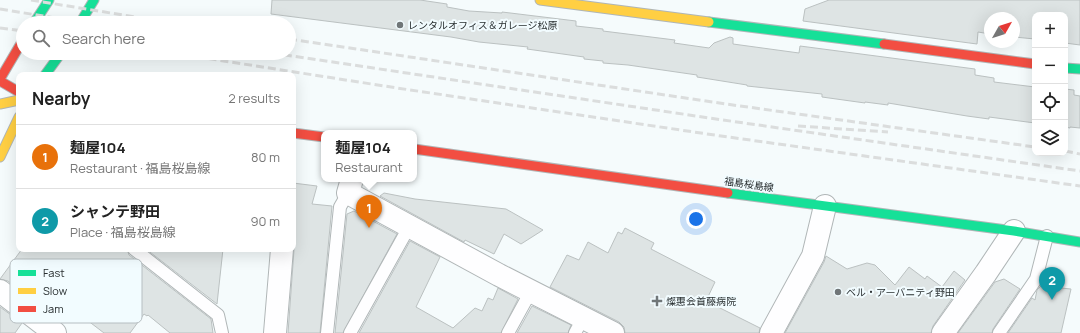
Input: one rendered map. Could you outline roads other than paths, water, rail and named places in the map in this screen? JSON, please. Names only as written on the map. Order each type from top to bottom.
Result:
[{"type":"street","points":[[39,16],[49,0]]},
{"type":"street","points":[[84,16],[94,0]]},
{"type":"street","points":[[540,0],[632,6],[1032,64]]},
{"type":"street","points":[[16,52],[0,80],[16,90]]},
{"type":"street","points":[[47,72],[56,60]]},
{"type":"street","points":[[1068,68],[1080,70]]},
{"type":"street","points":[[0,104],[16,101]]},
{"type":"street","points":[[0,157],[16,123]]},
{"type":"street","points":[[296,134],[321,137]]},
{"type":"street","name":"福島桜島線","points":[[417,149],[1014,231],[1080,242]]},
{"type":"street","points":[[350,186],[409,227],[531,291],[579,325],[613,333]]},
{"type":"street","points":[[771,333],[813,256],[825,206]]},
{"type":"street","points":[[943,333],[1014,231]]},
{"type":"street","points":[[275,333],[282,252]]},
{"type":"street","points":[[0,291],[10,299]]},
{"type":"street","points":[[42,323],[55,333]]},
{"type":"lane","points":[[327,333],[340,207],[350,186]]},
{"type":"lane","points":[[350,333],[409,227]]},
{"type":"lane","points":[[999,333],[1036,279],[1046,236]]},
{"type":"lane","points":[[138,252],[218,315],[222,333]]},
{"type":"lane","points":[[508,333],[531,291]]},
{"type":"railway","points":[[31,0],[129,16]]},
{"type":"railway","points":[[0,9],[43,16]]},
{"type":"railway","points":[[0,28],[16,30]]},
{"type":"railway","points":[[296,40],[726,104],[1032,147]]},
{"type":"railway","points":[[296,57],[1080,171]]},
{"type":"railway","points":[[218,60],[295,72]]},
{"type":"railway","points":[[296,72],[721,136],[1080,186]]},
{"type":"railway","points":[[798,126],[888,132]]},
{"type":"railway","points":[[1068,152],[1080,154]]},
{"type":"place","name":"レンタルオフィス＆ガレージ松原","points":[[400,25]]},
{"type":"place","name":"麺屋104","points":[[369,228]]},
{"type":"place","name":"ベル・アーバニティ野田","points":[[838,292]]},
{"type":"place","name":"シャンテ野田","points":[[1052,300]]},
{"type":"place","name":"燦惠会首藤病院","points":[[657,301]]}]
